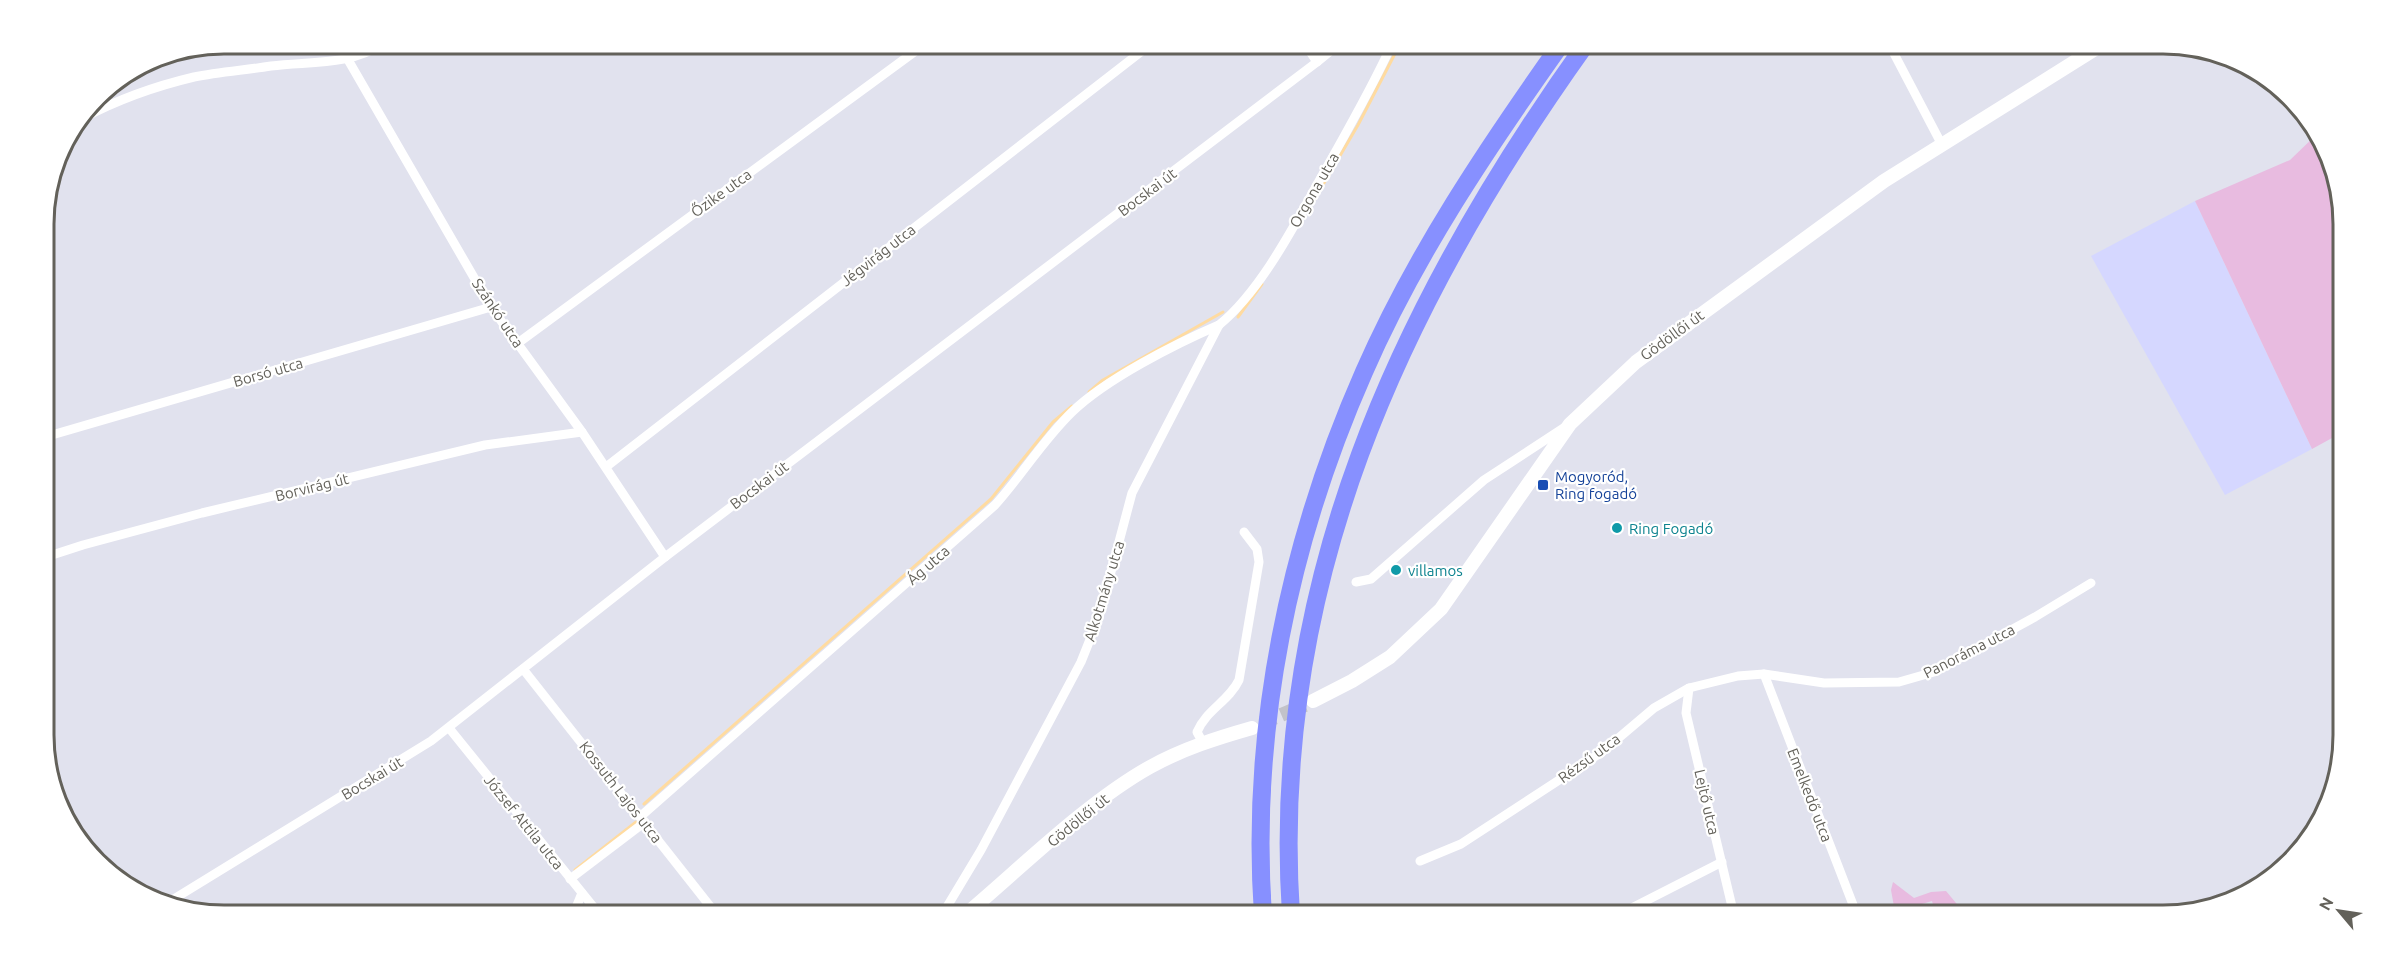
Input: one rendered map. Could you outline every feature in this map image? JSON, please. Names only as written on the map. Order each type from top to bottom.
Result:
[{"type":"highway","points":[[1263,905],[1261,809],[1270,706],[1286,610],[1321,482],[1365,370],[1409,284],[1488,150],[1554,54]]},
{"type":"highway","points":[[1291,905],[1288,819],[1294,716],[1316,597],[1347,485],[1395,368],[1441,273],[1504,167],[1579,54]]},
{"type":"main road","name":"Gödöllői út","points":[[1313,702],[1390,657],[1441,609],[1570,424],[1636,362],[1884,181],[2087,54]]},
{"type":"main road","name":"Gödöllői út","points":[[977,905],[1092,807],[1150,767],[1203,743],[1252,728]]},
{"type":"street","points":[[99,109],[109,104],[194,78],[347,58],[360,54]]},
{"type":"street","name":"Őzike utca","points":[[518,343],[911,54]]},
{"type":"street","name":"Jégvirág utca","points":[[606,467],[1138,54]]},
{"type":"street","points":[[1312,54],[1317,62]]},
{"type":"street","name":"Bocskai út","points":[[176,898],[449,728],[665,557],[1327,54]]},
{"type":"street","name":"Orgona utca","points":[[1219,325],[1231,315],[1252,289],[1301,214],[1387,54]]},
{"type":"street","points":[[1894,54],[1942,145]]},
{"type":"street","points":[[2076,54],[2079,59]]},
{"type":"street","name":"Szánkó utca","points":[[347,58],[491,307],[582,432],[665,557]]},
{"type":"street","name":"Borsó utca","points":[[54,434],[491,307]]},
{"type":"street","name":"Ág utca","points":[[570,879],[643,819],[995,505],[1043,445],[1082,402],[1137,368],[1219,325]]},
{"type":"street","name":"Alkotmány utca","points":[[948,905],[986,840],[1081,662],[1099,617],[1132,493],[1219,325]]},
{"type":"street","points":[[1356,582],[1371,579],[1484,480],[1570,424]]},
{"type":"street","name":"Borvirág út","points":[[54,554],[202,513],[484,445],[582,432]]},
{"type":"street","points":[[1203,743],[1197,732],[1200,723],[1234,690],[1239,680],[1259,562],[1257,549],[1244,532]]},
{"type":"street","name":"Panoráma utca","points":[[1764,674],[1824,682],[1899,682],[1919,678],[2035,617],[2091,583]]},
{"type":"street","name":"Kossuth Lajos utca","points":[[523,669],[709,905]]},
{"type":"street","name":"Rézsű utca","points":[[1420,861],[1470,838],[1602,752],[1654,708],[1689,688],[1738,676],[1764,674]]},
{"type":"street","name":"Emelkedő utca","points":[[1764,674],[1853,905]]},
{"type":"street","name":"Lejtő utca","points":[[1689,688],[1686,713],[1732,905]]},
{"type":"street","name":"József Attila utca","points":[[449,728],[592,905]]},
{"type":"street","points":[[1638,905],[1722,862]]},
{"type":"street","points":[[577,905],[582,893]]},
{"type":"shaded area","points":[[2311,140],[2320,159],[2332,202],[2333,437],[2312,449],[2195,201],[2290,160]]},
{"type":"shaded area","points":[[2195,201],[2312,449],[2225,495],[2091,256]]},
{"type":"shaded area","points":[[1893,882],[1914,898],[1931,892],[1946,891],[1958,905],[1933,905],[1932,901],[1919,905],[1894,905],[1891,890]]},
{"type":"waterway","points":[[1307,212],[1358,125],[1395,54]]},
{"type":"waterway","points":[[1238,317],[1262,284]]},
{"type":"waterway","points":[[1089,392],[1103,380],[1223,312]]},
{"type":"waterway","points":[[644,804],[991,499],[1053,422],[1072,406]]},
{"type":"waterway","points":[[575,870],[636,822]]},
{"type":"tunnel","points":[[1262,723],[1305,705]]},
{"type":"place","name":"Mogyoród, Ring fogadó","points":[[1543,485]]},
{"type":"place","name":"Ring Fogadó","points":[[1617,528]]},
{"type":"place","name":"villamos","points":[[1396,570]]}]
